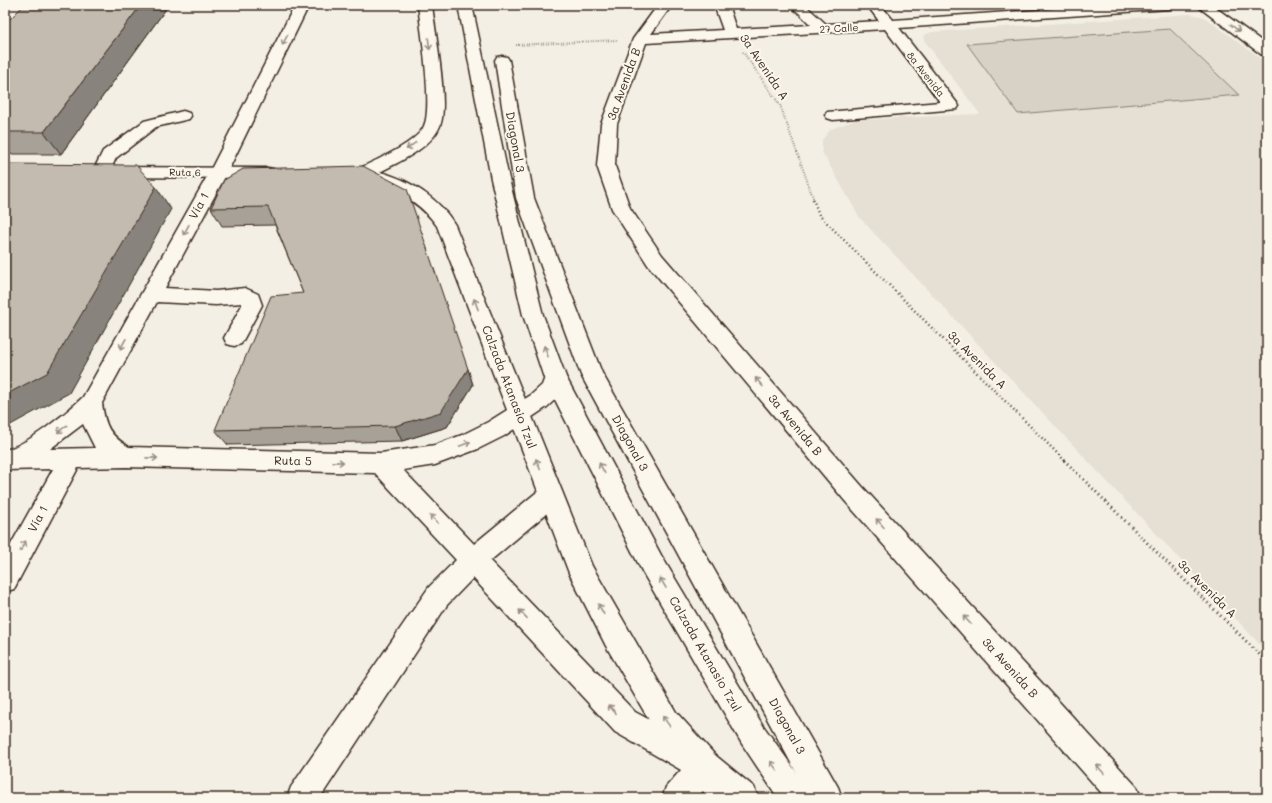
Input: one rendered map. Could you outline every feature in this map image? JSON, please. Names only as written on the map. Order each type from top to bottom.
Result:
[{"type":"street","name":"Vía 1","points":[[7,460],[56,434],[75,419],[91,403],[218,172],[302,5]]},
{"type":"street","name":"Calzada Atanasio Tzul","points":[[425,5],[431,58],[435,116],[432,126],[421,139],[403,152],[356,173],[393,182],[428,203],[438,213],[446,225],[582,573],[616,636],[666,722],[704,766],[743,798]]},
{"type":"street","name":"Calzada Atanasio Tzul","points":[[465,5],[501,186],[533,315],[556,378],[652,564],[752,734],[796,798]]},
{"type":"street","name":"3a Avenida B","points":[[665,5],[640,39],[609,124],[606,166],[620,209],[655,260],[848,487],[1126,798]]},
{"type":"street","points":[[721,5],[730,34]]},
{"type":"street","points":[[795,5],[804,10],[823,29]]},
{"type":"street","name":"8a Avenida","points":[[833,115],[951,106],[888,26],[874,5]]},
{"type":"street","name":"27 Calle","points":[[640,39],[888,26],[1169,5]]},
{"type":"street","points":[[1203,5],[1267,52]]},
{"type":"street","name":"Diagonal 3","points":[[509,53],[525,198],[592,375],[827,798]]},
{"type":"street","name":"Ruta 6","points":[[183,116],[150,124],[109,155],[95,171],[287,173]]},
{"type":"street","points":[[151,294],[216,298],[245,295],[251,299],[252,305],[234,338]]},
{"type":"street","name":"Ruta 5","points":[[7,460],[126,457],[381,462],[435,455],[470,442],[496,429],[539,401],[552,389],[556,378]]},
{"type":"street","points":[[91,403],[92,420],[98,435],[110,448],[126,457]]},
{"type":"street","name":"Vía 1","points":[[5,580],[71,458]]},
{"type":"street","points":[[381,462],[625,722],[704,766],[724,798]]},
{"type":"street","points":[[302,798],[438,596],[472,560],[551,495]]},
{"type":"street","points":[[677,798],[704,766]]},
{"type":"path","name":"3a Avenida A","points":[[730,34],[780,105],[819,215],[1267,662]]},
{"type":"path","points":[[509,53],[640,39]]},
{"type":"shaded area","points":[[1191,14],[1204,17],[1267,63],[1267,652],[860,218],[822,152],[822,140],[831,129],[856,120],[980,114],[924,40],[924,35],[932,32]]},
{"type":"shaded area","points":[[1170,29],[1239,95],[1018,114],[967,44]]},
{"type":"building","points":[[24,5],[141,5],[44,132],[5,132],[5,24]]},
{"type":"building","points":[[5,164],[136,165],[156,187],[47,373],[5,395]]},
{"type":"building","points":[[363,166],[407,189],[468,369],[441,412],[395,426],[215,430],[271,296],[303,293],[268,207],[211,208],[224,180],[243,169]]}]
